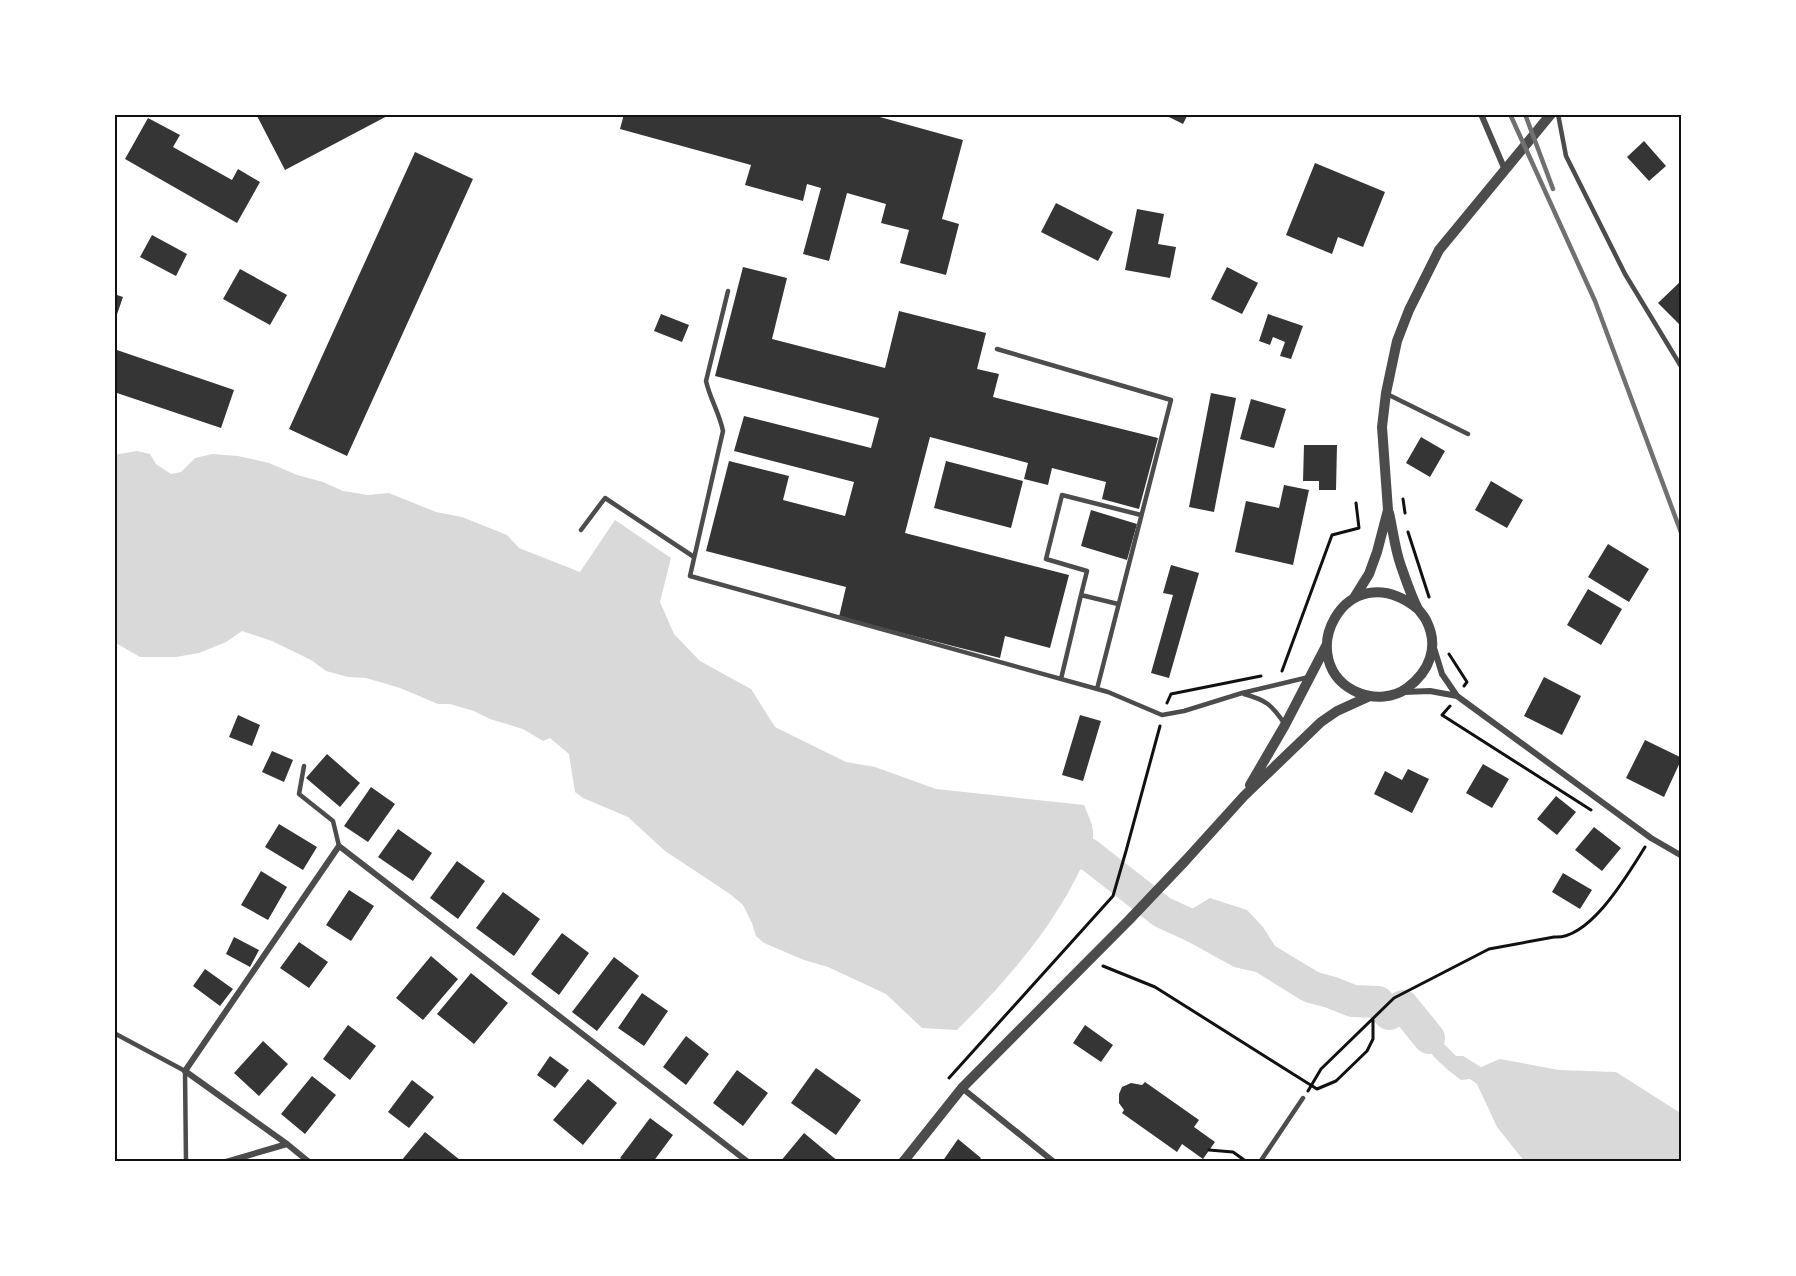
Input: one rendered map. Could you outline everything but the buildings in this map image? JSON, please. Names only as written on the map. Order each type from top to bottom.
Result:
[{"type":"street","points":[[1481,114],[1505,171]]},
{"type":"street","points":[[1551,114],[1439,250],[1405,320],[1397,341],[1386,393],[1382,427],[1388,510],[1400,564],[1418,609],[1427,622],[1442,674],[1457,696],[1651,838],[1682,856]]},
{"type":"street","points":[[1354,598],[1369,574],[1388,510]]},
{"type":"street","points":[[1418,609],[1406,599],[1391,593],[1372,592],[1354,598],[1335,616],[1329,630],[1328,658],[1335,673],[1344,684],[1357,692],[1370,696],[1384,697],[1402,692],[1430,691],[1457,696]]},
{"type":"street","points":[[1402,692],[1419,679],[1427,667],[1431,657],[1432,642]]},
{"type":"street","points":[[1244,796],[1327,645]]},
{"type":"street","points":[[903,1162],[962,1088],[1129,920],[1244,796],[1321,722],[1337,711],[1370,696]]},
{"type":"street","points":[[309,1162],[185,1071],[339,846],[748,1162]]},
{"type":"street","points":[[962,1088],[1054,1162]]},
{"type":"street","points":[[226,1162],[287,1144]]},
{"type":"lane","points":[[1558,114],[1566,156],[1625,274],[1682,368]]},
{"type":"lane","points":[[728,291],[706,381],[723,431],[690,576],[1097,689],[1162,715],[1311,676]]},
{"type":"lane","points":[[997,349],[1171,400],[1097,689]]},
{"type":"lane","points":[[1386,393],[1468,434]]},
{"type":"lane","points":[[1060,679],[1087,571],[1046,559],[1062,495],[1141,515]]},
{"type":"lane","points":[[581,530],[605,498],[694,557]]},
{"type":"lane","points":[[1081,595],[1118,604]]},
{"type":"lane","points":[[1242,693],[1261,699],[1273,707],[1285,725]]},
{"type":"lane","points":[[304,766],[299,794],[333,821],[339,846]]},
{"type":"lane","points":[[114,1033],[185,1071],[186,1162]]},
{"type":"lane","points":[[1260,1162],[1304,1098]]},
{"type":"path","points":[[1402,493],[1406,517]]},
{"type":"path","points":[[1272,673],[1283,671],[1332,535],[1359,528],[1356,503]]},
{"type":"path","points":[[1407,528],[1431,603]]},
{"type":"path","points":[[1444,645],[1467,682],[1442,715],[1598,815]]},
{"type":"path","points":[[949,1078],[1113,896],[1162,715],[1171,694],[1260,676]]},
{"type":"path","points":[[1313,1082],[1321,1069],[1394,998],[1489,949],[1554,937],[1563,938],[1574,933],[1589,922],[1615,895],[1651,838]]},
{"type":"path","points":[[1091,958],[1107,969],[1155,987],[1317,1089],[1336,1081],[1366,1051],[1372,1039],[1373,1020]]},
{"type":"path","points":[[1209,1150],[1233,1152],[1247,1162]]},
{"type":"shaded area","points":[[137,451],[150,454],[156,464],[171,474],[181,472],[195,458],[212,454],[238,456],[269,463],[343,491],[368,495],[389,493],[436,512],[462,517],[507,535],[519,548],[580,572],[615,520],[671,558],[660,602],[674,634],[700,661],[751,689],[775,727],[846,762],[875,767],[936,789],[1084,805],[1093,831],[1090,851],[1068,893],[1041,935],[975,1012],[957,1030],[922,1028],[886,994],[828,967],[804,960],[764,943],[756,936],[743,905],[730,894],[665,851],[628,817],[583,798],[575,792],[569,754],[550,738],[543,741],[523,729],[490,719],[474,711],[450,704],[438,704],[400,688],[366,678],[348,677],[326,671],[311,660],[272,641],[242,631],[226,642],[199,653],[176,657],[140,657],[114,642],[114,455]]},
{"type":"shaded area","points":[[1210,898],[1247,910],[1263,927],[1275,946],[1328,978],[1353,1001],[1301,1000],[1256,972],[1234,967],[1178,936],[1159,917],[1162,912],[1185,913]]},
{"type":"shaded area","points":[[1403,1006],[1417,1008],[1438,1038],[1456,1056],[1463,1056],[1481,1067],[1500,1059],[1559,1070],[1616,1072],[1682,1114],[1682,1162],[1525,1162],[1497,1127],[1477,1084],[1470,1079],[1461,1080],[1433,1056],[1414,1029]]},
{"type":"waterway","points":[[1047,851],[1088,854],[1162,912],[1201,930]]},
{"type":"waterway","points":[[1311,987],[1353,1001],[1378,1002],[1389,1014],[1403,1006],[1429,1038]]},
{"type":"railway","points":[[1510,114],[1595,301],[1682,535]]},
{"type":"railway","points":[[1525,114],[1553,189]]}]
